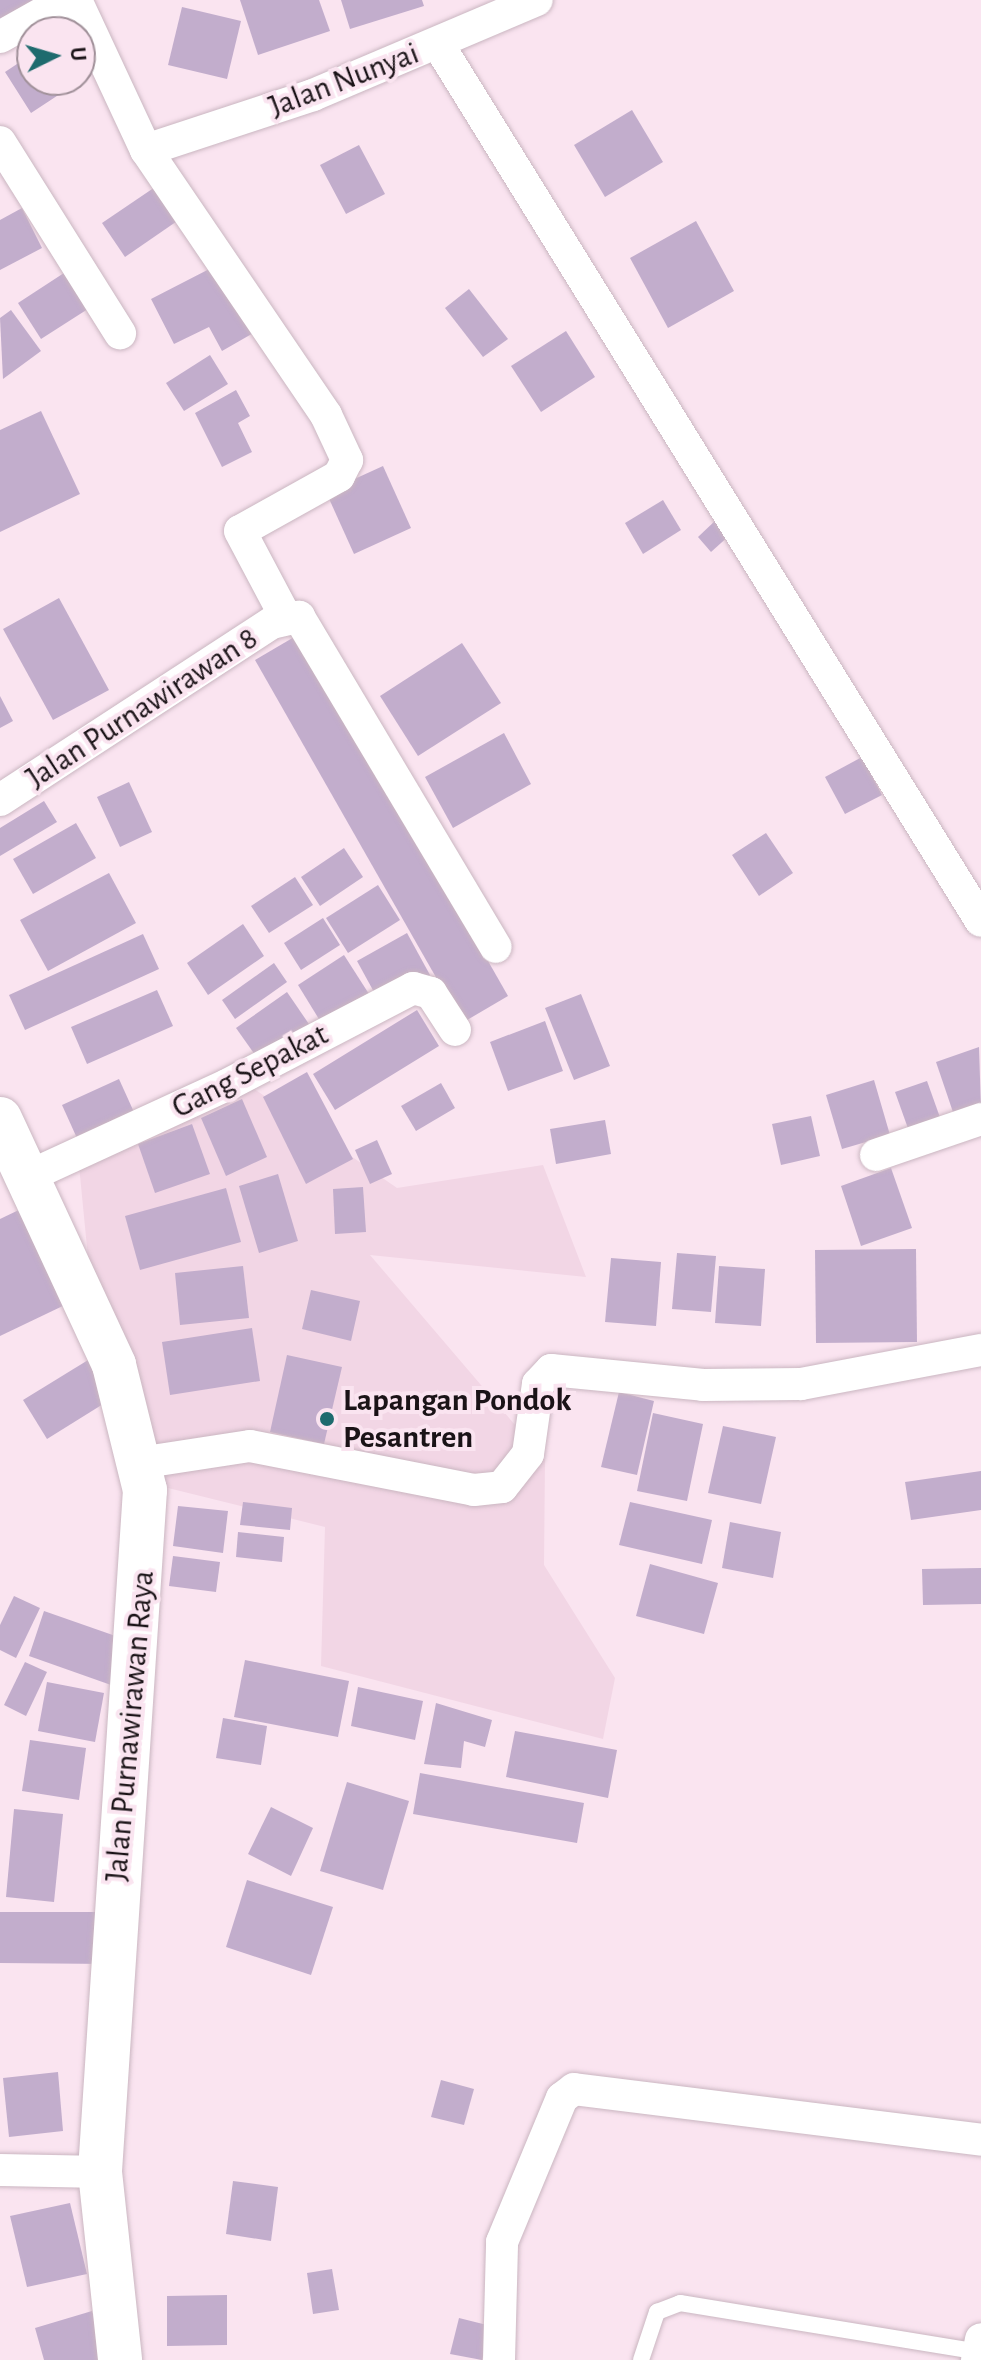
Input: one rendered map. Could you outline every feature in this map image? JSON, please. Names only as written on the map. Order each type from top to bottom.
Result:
[{"type":"street","points":[[0,37],[66,0]]},
{"type":"street","points":[[76,0],[146,150],[326,415],[347,460],[339,476],[240,531],[286,618],[307,627],[496,947]]},
{"type":"street","name":"Jalan Nunyai","points":[[146,150],[438,44],[537,0]]},
{"type":"street","points":[[438,44],[981,921]]},
{"type":"street","points":[[0,142],[120,333]]},
{"type":"street","name":"Jalan Purnawirawan 8","points":[[0,800],[286,618]]},
{"type":"street","name":"Gang Sepakat","points":[[27,1177],[227,1085],[413,988],[431,993],[455,1030]]},
{"type":"street","name":"Jalan Purnawirawan Raya","points":[[0,1119],[114,1365],[139,1463],[146,1531],[100,2172],[120,2360]]},
{"type":"street","points":[[876,1155],[981,1119]]},
{"type":"street","points":[[139,1463],[250,1446],[474,1490],[502,1487],[528,1454],[538,1384],[551,1370],[703,1385],[801,1384],[981,1350]]},
{"type":"street","points":[[499,2360],[502,2242],[562,2098],[574,2089],[981,2140]]},
{"type":"street","points":[[0,2170],[100,2172]]},
{"type":"lane","points":[[641,2360],[657,2312],[680,2303],[979,2350]]},
{"type":"shaded area","name":"Lapangan Pondok Pesantren","points":[[250,1086],[397,1188],[543,1165],[586,1277],[370,1255],[545,1460],[544,1565],[615,1678],[603,1739],[321,1666],[325,1527],[164,1487],[89,1268],[78,1155]]},
{"type":"building","points":[[0,0],[60,0],[26,16],[16,16],[16,21],[0,28]]},
{"type":"building","points":[[240,0],[319,0],[330,31],[258,55]]},
{"type":"building","points":[[341,0],[422,0],[424,6],[350,29]]},
{"type":"building","points":[[182,7],[241,21],[227,79],[168,65]]},
{"type":"building","points":[[96,52],[104,65],[96,70]]},
{"type":"building","points":[[16,65],[16,89],[5,72]]},
{"type":"building","points":[[20,96],[57,96],[31,113]]},
{"type":"building","points":[[632,110],[663,162],[605,197],[574,145]]},
{"type":"building","points":[[359,145],[385,194],[346,214],[320,165]]},
{"type":"building","points":[[161,183],[183,217],[125,257],[102,223]]},
{"type":"building","points":[[22,208],[42,248],[0,270],[0,220]]},
{"type":"building","points":[[696,221],[734,291],[668,328],[630,258]]},
{"type":"building","points":[[219,264],[257,331],[222,351],[209,327],[174,344],[151,299]]},
{"type":"building","points":[[67,271],[91,307],[41,339],[18,303]]},
{"type":"building","points":[[469,289],[508,339],[483,357],[445,308]]},
{"type":"building","points":[[11,310],[41,351],[3,379],[0,318]]},
{"type":"building","points":[[566,331],[595,377],[541,412],[511,366]]},
{"type":"building","points":[[210,355],[228,384],[184,411],[166,383]]},
{"type":"building","points":[[236,390],[250,416],[238,423],[252,452],[222,467],[195,413]]},
{"type":"building","points":[[41,411],[80,494],[0,532],[0,430]]},
{"type":"building","points":[[383,466],[411,528],[354,554],[326,492]]},
{"type":"building","points":[[663,500],[681,530],[643,554],[625,523]]},
{"type":"building","points":[[717,519],[731,534],[711,552],[698,537]]},
{"type":"building","points":[[59,598],[109,690],[53,720],[3,629]]},
{"type":"building","points":[[301,633],[508,996],[462,1023],[255,660]]},
{"type":"building","points":[[462,643],[501,703],[418,756],[380,696]]},
{"type":"building","points":[[0,696],[13,721],[0,728]]},
{"type":"building","points":[[504,733],[531,784],[453,828],[425,777]]},
{"type":"building","points":[[862,757],[882,795],[845,814],[825,777]]},
{"type":"building","points":[[129,782],[152,832],[120,847],[97,797]]},
{"type":"building","points":[[44,801],[57,822],[0,856],[0,828]]},
{"type":"building","points":[[76,823],[96,858],[33,894],[13,859]]},
{"type":"building","points":[[766,833],[793,873],[759,896],[732,855]]},
{"type":"building","points":[[344,848],[363,877],[320,906],[301,877]]},
{"type":"building","points":[[109,873],[136,923],[48,971],[20,920]]},
{"type":"building","points":[[295,877],[313,905],[269,933],[251,906]]},
{"type":"building","points":[[378,885],[400,920],[348,953],[326,918]]},
{"type":"building","points":[[323,918],[340,945],[301,970],[284,943]]},
{"type":"building","points":[[243,924],[264,956],[208,995],[187,963]]},
{"type":"building","points":[[407,933],[430,975],[380,1003],[357,961]]},
{"type":"building","points":[[143,934],[159,969],[25,1030],[9,995]]},
{"type":"building","points":[[344,955],[369,994],[322,1024],[298,985]]},
{"type":"building","points":[[274,963],[287,982],[235,1019],[222,1000]]},
{"type":"building","points":[[157,990],[173,1026],[87,1064],[71,1027]]},
{"type":"building","points":[[287,992],[311,1027],[260,1062],[236,1028]]},
{"type":"building","points":[[581,994],[610,1066],[574,1080],[545,1008]]},
{"type":"building","points":[[417,1010],[439,1046],[335,1110],[313,1074]]},
{"type":"building","points":[[545,1021],[563,1071],[508,1091],[490,1042]]},
{"type":"building","points":[[979,1047],[981,1109],[955,1118],[936,1062]]},
{"type":"building","points":[[307,1072],[353,1159],[306,1184],[263,1097]]},
{"type":"building","points":[[119,1079],[138,1121],[81,1147],[62,1105]]},
{"type":"building","points":[[874,1080],[890,1135],[842,1149],[826,1095]]},
{"type":"building","points":[[927,1081],[942,1123],[910,1134],[895,1092]]},
{"type":"building","points":[[441,1083],[455,1108],[416,1131],[401,1106]]},
{"type":"building","points":[[242,1099],[267,1157],[226,1176],[201,1118]]},
{"type":"building","points":[[811,1116],[820,1156],[781,1165],[772,1124]]},
{"type":"building","points":[[605,1120],[611,1154],[556,1164],[550,1129]]},
{"type":"building","points":[[192,1124],[210,1174],[155,1193],[138,1144]]},
{"type":"building","points":[[377,1140],[392,1174],[370,1184],[355,1150]]},
{"type":"building","points":[[891,1168],[912,1228],[861,1246],[841,1186]]},
{"type":"building","points":[[278,1174],[298,1241],[259,1253],[239,1186]]},
{"type":"building","points":[[363,1187],[366,1232],[335,1234],[333,1189]]},
{"type":"building","points":[[226,1188],[241,1242],[140,1270],[125,1216]]},
{"type":"building","points":[[23,1208],[69,1303],[0,1336],[0,1219]]},
{"type":"building","points":[[916,1249],[917,1342],[816,1343],[815,1250]]},
{"type":"building","points":[[677,1253],[716,1256],[711,1312],[672,1309]]},
{"type":"building","points":[[611,1258],[661,1262],[656,1326],[605,1322]]},
{"type":"building","points":[[243,1266],[249,1318],[180,1325],[175,1273]]},
{"type":"building","points":[[719,1266],[765,1269],[761,1326],[715,1323]]},
{"type":"building","points":[[311,1290],[360,1301],[351,1341],[302,1329]]},
{"type":"building","points":[[252,1328],[260,1381],[170,1395],[162,1342]]},
{"type":"building","points":[[287,1355],[342,1367],[324,1444],[270,1432]]},
{"type":"building","points":[[93,1357],[116,1396],[47,1439],[23,1400]]},
{"type":"building","points":[[619,1392],[654,1401],[637,1475],[601,1467]]},
{"type":"building","points":[[653,1413],[703,1424],[687,1501],[637,1491]]},
{"type":"building","points":[[723,1426],[776,1437],[761,1504],[708,1493]]},
{"type":"building","points":[[981,1471],[981,1510],[911,1520],[905,1482]]},
{"type":"building","points":[[243,1502],[292,1508],[290,1530],[240,1525]]},
{"type":"building","points":[[630,1502],[712,1520],[702,1564],[619,1545]]},
{"type":"building","points":[[178,1506],[228,1511],[223,1553],[173,1546]]},
{"type":"building","points":[[730,1522],[781,1532],[773,1578],[722,1568]]},
{"type":"building","points":[[238,1532],[284,1537],[282,1562],[236,1557]]},
{"type":"building","points":[[173,1556],[220,1562],[216,1592],[169,1586]]},
{"type":"building","points":[[650,1564],[718,1583],[704,1634],[636,1616]]},
{"type":"building","points":[[981,1568],[981,1604],[923,1605],[922,1569]]},
{"type":"building","points":[[14,1596],[40,1608],[16,1658],[0,1650],[0,1625]]},
{"type":"building","points":[[44,1611],[127,1640],[111,1685],[29,1656]]},
{"type":"building","points":[[245,1660],[349,1681],[338,1737],[234,1717]]},
{"type":"building","points":[[25,1662],[47,1672],[26,1716],[4,1705]]},
{"type":"building","points":[[47,1682],[104,1693],[95,1742],[38,1731]]},
{"type":"building","points":[[358,1687],[423,1701],[415,1740],[351,1726]]},
{"type":"building","points":[[436,1703],[492,1720],[485,1747],[464,1741],[461,1768],[424,1764]]},
{"type":"building","points":[[223,1718],[267,1726],[261,1765],[216,1758]]},
{"type":"building","points":[[515,1731],[617,1750],[608,1798],[506,1777]]},
{"type":"building","points":[[30,1740],[86,1748],[79,1800],[22,1791]]},
{"type":"building","points":[[420,1773],[584,1803],[577,1843],[413,1814]]},
{"type":"building","points":[[347,1782],[409,1801],[383,1890],[320,1871]]},
{"type":"building","points":[[271,1807],[313,1828],[291,1876],[248,1854]]},
{"type":"building","points":[[14,1809],[63,1814],[54,1902],[6,1897]]},
{"type":"building","points":[[247,1880],[333,1907],[311,1975],[226,1947]]},
{"type":"building","points":[[0,1912],[109,1912],[109,1964],[0,1963]]},
{"type":"building","points":[[58,2072],[63,2131],[9,2137],[3,2078]]},
{"type":"building","points":[[441,2080],[474,2089],[464,2125],[431,2117]]},
{"type":"building","points":[[233,2181],[278,2187],[271,2241],[226,2234]]},
{"type":"building","points":[[70,2203],[87,2274],[27,2287],[10,2216]]},
{"type":"building","points":[[332,2269],[339,2310],[313,2314],[307,2273]]},
{"type":"building","points":[[227,2295],[227,2345],[167,2346],[167,2296]]},
{"type":"building","points":[[92,2311],[106,2360],[44,2360],[35,2328]]},
{"type":"building","points":[[459,2318],[491,2326],[482,2360],[450,2354]]},
{"type":"place","name":"Lapangan Pondok Pesantren","points":[[327,1419]]}]
